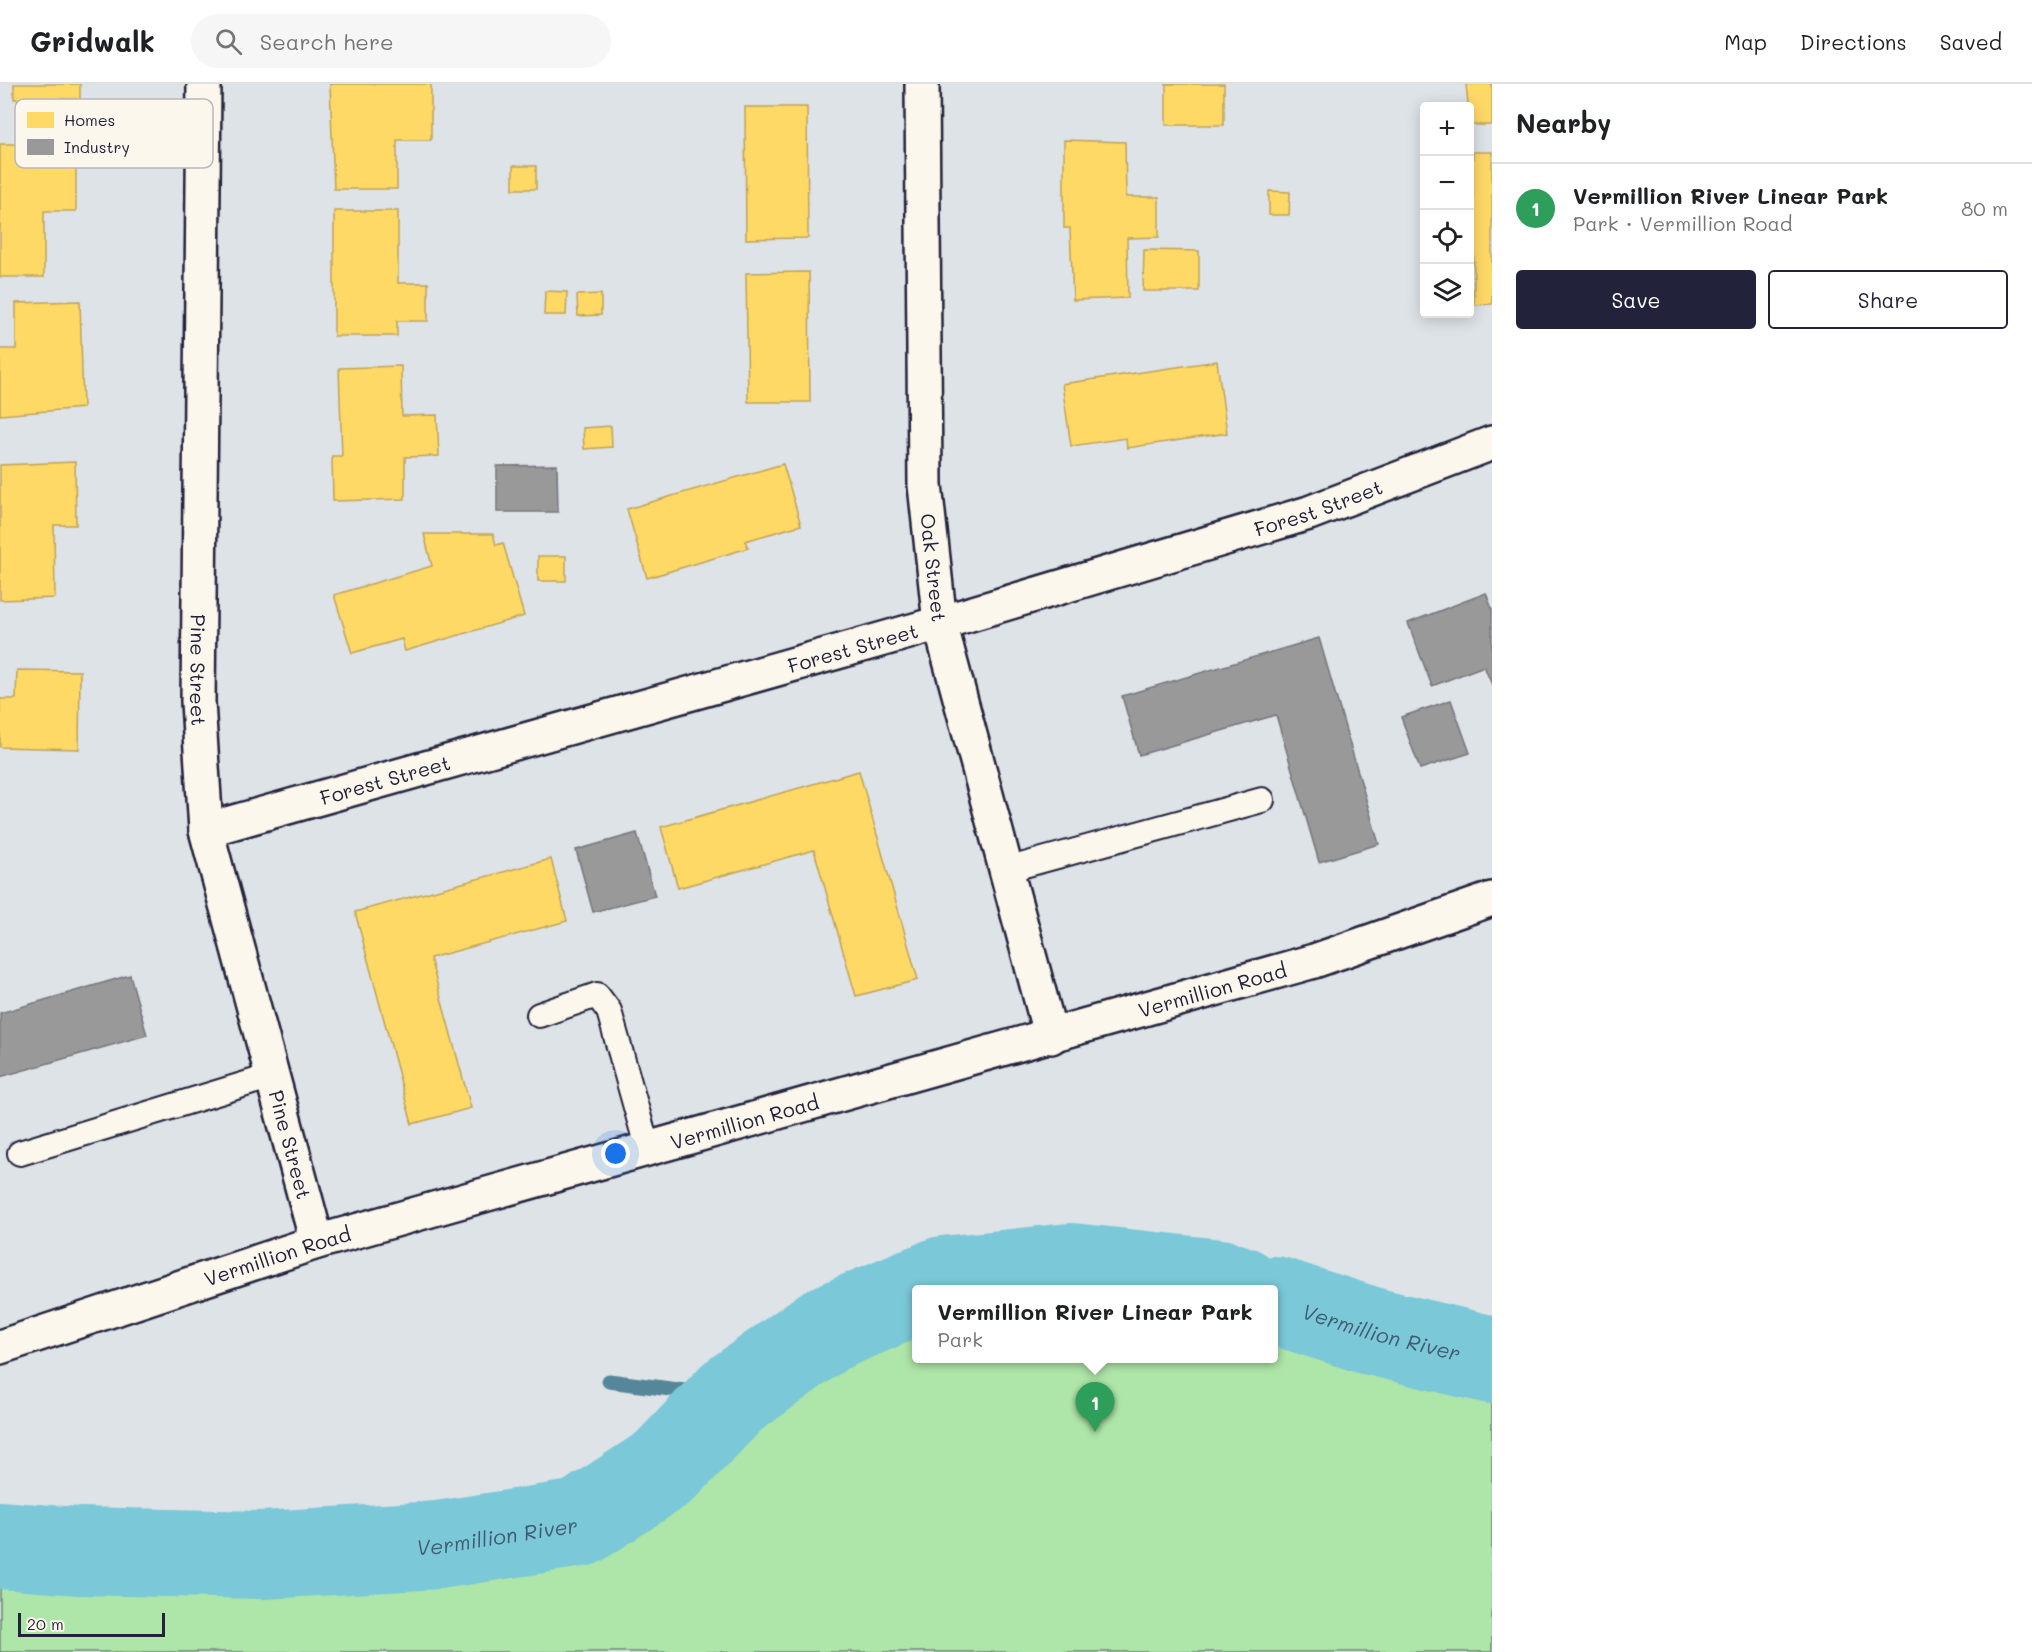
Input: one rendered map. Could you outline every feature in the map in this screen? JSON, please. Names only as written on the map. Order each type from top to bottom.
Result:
[{"type":"street","name":"Pine Street","points":[[204,84],[204,99]]},
{"type":"street","name":"Oak Street","points":[[922,84],[925,484],[940,623],[1051,1037]]},
{"type":"street","name":"Pine Street","points":[[203,168],[198,702],[206,830],[317,1242]]},
{"type":"street","name":"Forest Street","points":[[206,830],[940,623],[1309,513],[1492,443]]},
{"type":"street","name":"Vermillion Road","points":[[0,1347],[317,1242],[1314,962],[1492,899]]},
{"type":"lane","points":[[1006,870],[1262,800]]},
{"type":"lane","points":[[539,1015],[597,995],[609,1011],[648,1150]]},
{"type":"lane","points":[[20,1153],[272,1076]]},
{"type":"green space","points":[[1071,1267],[1227,1285],[930,1285],[943,1280]]},
{"type":"green space","points":[[912,1293],[912,1363],[1278,1363],[1278,1301],[1371,1331],[1492,1360],[1492,1652],[0,1652],[0,1545],[78,1551],[263,1555],[438,1545],[580,1523],[665,1467],[732,1397],[825,1330]]},
{"type":"building: Homes","points":[[14,84],[80,84],[80,99],[14,99]]},
{"type":"building: Homes","points":[[330,84],[431,84],[431,140],[397,140],[397,189],[334,189]]},
{"type":"building: Homes","points":[[1166,84],[1224,84],[1224,125],[1166,125]]},
{"type":"building: Homes","points":[[1466,84],[1492,84],[1492,125],[1474,125],[1474,102],[1468,102]]},
{"type":"building: Homes","points":[[745,107],[807,107],[808,238],[746,239]]},
{"type":"building: Homes","points":[[1064,140],[1125,142],[1126,197],[1159,197],[1159,237],[1127,238],[1128,298],[1073,300],[1070,228],[1064,228]]},
{"type":"building: Homes","points":[[0,144],[15,144],[15,168],[76,168],[76,211],[44,211],[44,277],[0,277]]},
{"type":"building: Homes","points":[[1474,152],[1492,152],[1492,304],[1474,305]]},
{"type":"building: Homes","points":[[513,166],[536,166],[536,189],[513,189]]},
{"type":"building: Homes","points":[[1269,191],[1290,192],[1289,215],[1269,215]]},
{"type":"building: Homes","points":[[334,211],[398,211],[398,283],[428,283],[428,321],[397,321],[397,336],[334,336]]},
{"type":"building: Homes","points":[[1144,250],[1199,251],[1199,291],[1143,291]]},
{"type":"building: Homes","points":[[809,272],[810,402],[748,402],[746,273]]},
{"type":"building: Homes","points":[[545,291],[567,292],[566,315],[544,315]]},
{"type":"building: Homes","points":[[601,294],[601,315],[578,316],[577,295]]},
{"type":"building: Homes","points":[[80,301],[83,408],[0,415],[0,349],[16,349],[16,303]]},
{"type":"building: Homes","points":[[1217,361],[1227,433],[1127,448],[1126,438],[1071,446],[1062,384]]},
{"type":"building: Homes","points":[[401,366],[402,416],[437,415],[439,456],[405,457],[405,499],[333,501],[332,456],[342,456],[339,368]]},
{"type":"building: Homes","points":[[611,426],[612,447],[584,449],[583,428]]},
{"type":"building: Homes","points":[[75,462],[76,525],[54,525],[55,598],[0,600],[0,465]]},
{"type":"building: Homes","points":[[783,464],[801,525],[745,541],[748,548],[647,578],[627,509]]},
{"type":"building: Homes","points":[[424,534],[493,534],[496,545],[503,543],[524,616],[405,651],[402,639],[352,653],[334,595],[432,566]]},
{"type":"building: Homes","points":[[538,556],[566,556],[566,581],[538,581]]},
{"type":"building: Homes","points":[[17,670],[80,671],[79,749],[0,747],[0,699],[16,699]]},
{"type":"building: Homes","points":[[859,771],[918,980],[856,996],[814,850],[678,888],[661,827]]},
{"type":"building: Homes","points":[[551,859],[567,921],[430,958],[471,1108],[412,1124],[355,912]]},
{"type":"building: Industry","points":[[557,465],[558,512],[497,512],[497,466]]},
{"type":"building: Industry","points":[[1486,593],[1492,609],[1492,685],[1484,666],[1432,686],[1408,623]]},
{"type":"building: Industry","points":[[1319,638],[1379,844],[1319,862],[1276,715],[1139,755],[1122,696]]},
{"type":"building: Industry","points":[[1451,700],[1470,753],[1420,769],[1401,717]]},
{"type":"building: Industry","points":[[637,833],[655,896],[593,912],[576,850]]},
{"type":"building: Industry","points":[[130,975],[147,1035],[0,1077],[0,1013]]},
{"type":"waterway","name":"Vermillion River","points":[[932,1285],[943,1280],[1071,1267],[1226,1285]]},
{"type":"waterway","name":"Vermillion River","points":[[0,1545],[78,1551],[263,1555],[438,1545],[580,1523],[665,1467],[732,1397],[825,1330],[912,1293]]},
{"type":"waterway","name":"Vermillion River","points":[[1278,1301],[1371,1331],[1492,1360]]},
{"type":"waterway","points":[[609,1381],[732,1397]]},
{"type":"place","name":"Vermillion River Linear Park","points":[[1095,1432]]}]
